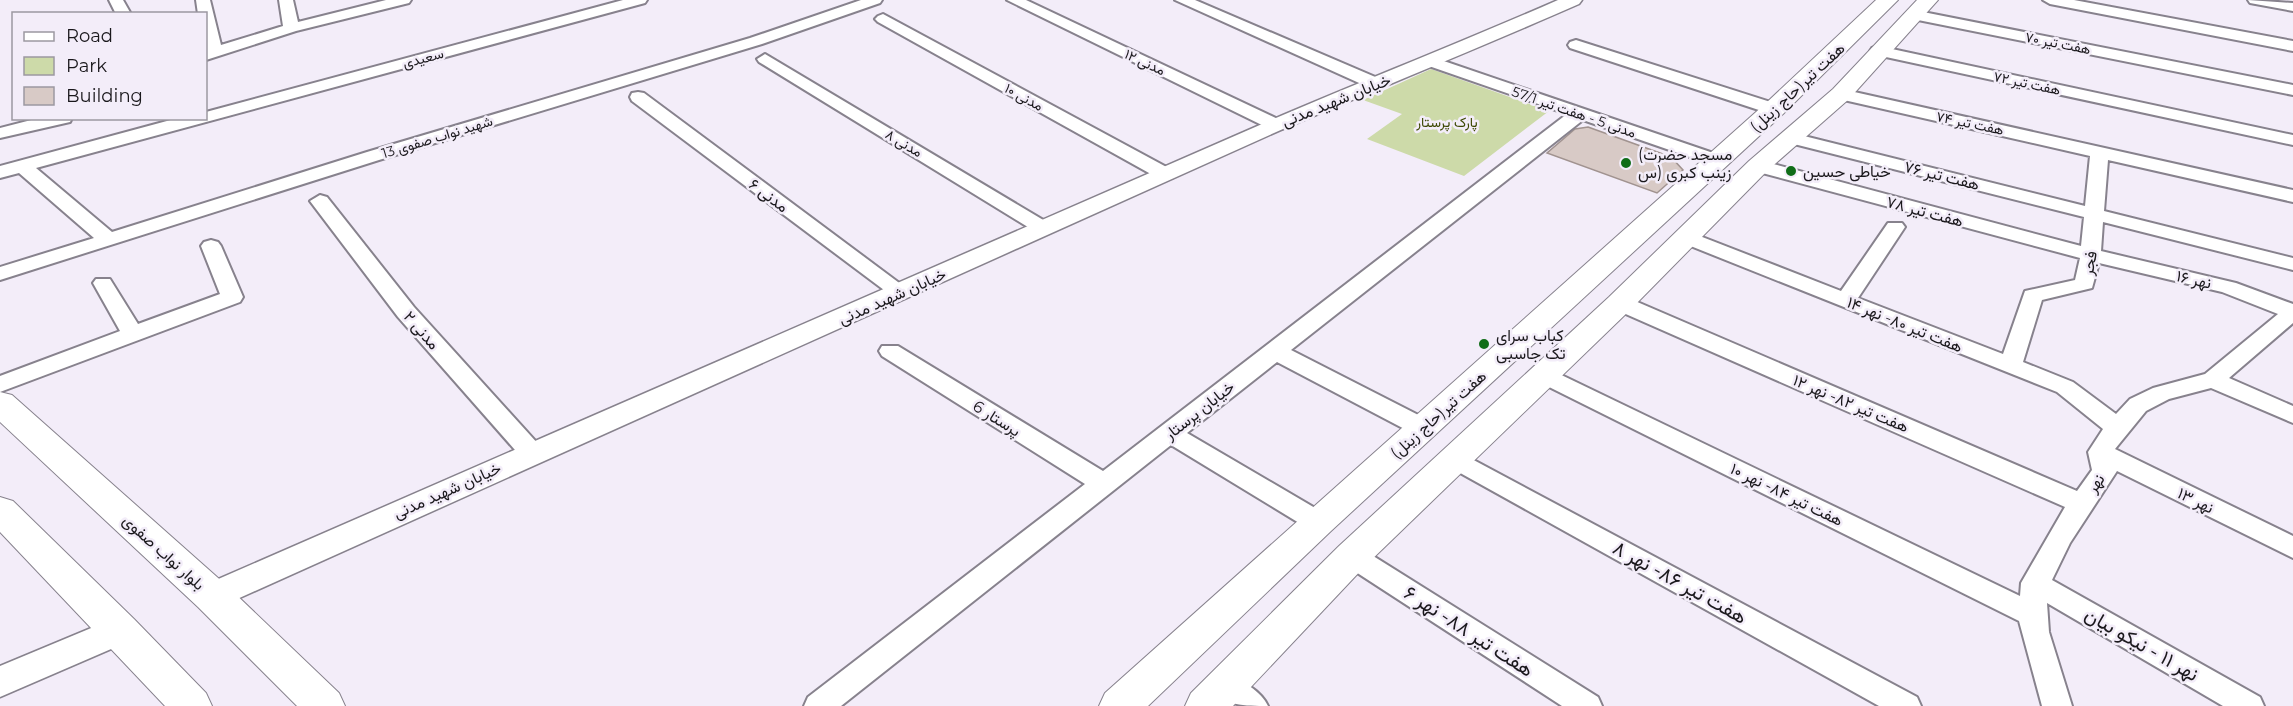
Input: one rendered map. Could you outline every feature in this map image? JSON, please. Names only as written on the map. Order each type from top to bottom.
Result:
[{"type":"main road","name":"هفت تیر(حاج زینل)","points":[[1216,696],[1352,556],[1453,458],[1620,303],[1758,166],[1840,94],[1878,51],[1910,5]]},
{"type":"main road","name":"هفت تیر(حاج زینل)","points":[[1120,706],[1318,522],[1716,160],[1774,109],[1910,5]]},
{"type":"main road","name":"بلوار نواب صفوی","points":[[0,403],[212,596],[324,706]]},
{"type":"main road","points":[[3,517],[120,630],[191,706]]},
{"type":"street","points":[[286,0],[291,28]]},
{"type":"street","points":[[207,30],[210,53],[291,28],[404,0]]},
{"type":"street","name":"سعیدی","points":[[207,117],[640,0]]},
{"type":"street","name":"شهید نواب صفوی 13","points":[[0,274],[639,75],[756,41],[875,0]]},
{"type":"street","name":"مدنی ۱۲","points":[[1014,0],[1276,124]]},
{"type":"street","points":[[1182,0],[1374,83]]},
{"type":"street","name":"خیابان شهید مدنی","points":[[212,596],[531,452],[899,292],[1276,124],[1374,83],[1432,62],[1573,0]]},
{"type":"street","points":[[2050,0],[2293,46]]},
{"type":"street","points":[[2255,0],[2293,7]]},
{"type":"street","name":"هفت تیر ۷۰","points":[[1910,5],[2203,72],[2293,90]]},
{"type":"street","name":"مدنی ۱۰","points":[[883,19],[1165,174]]},
{"type":"street","points":[[1576,45],[1774,109]]},
{"type":"street","name":"هفت تیر ۷۲","points":[[1878,51],[2293,140]]},
{"type":"street","name":"مدنی ۸","points":[[765,59],[1043,228]]},
{"type":"street","name":"مدنی 5 - هفت تیر 57/1","points":[[1432,62],[1716,160]]},
{"type":"street","name":"هفت تیر ۷۴","points":[[1840,94],[2293,196]]},
{"type":"street","name":"مدنی ۶","points":[[638,97],[899,292]]},
{"type":"street","name":"خیابان پرستار","points":[[819,706],[1579,114]]},
{"type":"street","points":[[1,130],[54,120]]},
{"type":"street","points":[[0,172],[193,120]]},
{"type":"street","name":"هفت تیر ۷۶","points":[[1792,138],[2293,264]]},
{"type":"street","name":"فجر","points":[[2010,366],[2033,296],[2085,284],[2092,255],[2093,212],[2100,152]]},
{"type":"street","points":[[22,166],[109,240]]},
{"type":"street","name":"هفت تیر ۷۸","points":[[1758,166],[2092,255]]},
{"type":"street","name":"مدنی ۲","points":[[320,201],[406,312],[531,452]]},
{"type":"street","points":[[1846,300],[1895,227]]},
{"type":"street","name":"هفت تیر ۸۰- نهر ۱۴","points":[[1685,237],[2065,387],[2117,427]]},
{"type":"street","points":[[0,384],[232,297],[211,246]]},
{"type":"street","name":"نهر ۱۶","points":[[2092,255],[2229,287],[2293,312]]},
{"type":"street","points":[[103,283],[133,334]]},
{"type":"street","name":"هفت تیر ۸۲- نهر ۱۲","points":[[1620,303],[2081,503]]},
{"type":"street","name":"نهر","points":[[2057,706],[2031,614],[2036,583],[2081,503],[2106,471],[2100,452],[2117,427],[2138,405],[2161,393],[2213,380],[2293,312]]},
{"type":"street","name":"پرستار 6","points":[[890,351],[1104,484]]},
{"type":"street","points":[[1274,351],[1423,428]]},
{"type":"street","name":"هفت تیر ۸۴- نهر ۱۰","points":[[1543,375],[2031,614]]},
{"type":"street","points":[[2213,380],[2293,415]]},
{"type":"street","points":[[1169,433],[1318,522]]},
{"type":"street","name":"نهر ۱۳","points":[[2100,452],[2293,548]]},
{"type":"street","name":"هفت تیر ۸۶- نهر ۸","points":[[1453,458],[1906,706]]},
{"type":"street","name":"هفت تیر ۸۸- نهر ۶","points":[[1352,556],[1587,706]]},
{"type":"street","name":"نهر ۱۱ - نیکو بیان","points":[[2036,583],[2249,706]]},
{"type":"street","points":[[0,682],[120,630]]},
{"type":"street","points":[[1216,696],[1253,706]]},
{"type":"green space","name":"پارک پرستار","points":[[1431,69],[1549,111],[1464,176],[1367,139],[1402,114],[1363,100]]},
{"type":"building","name":"(مسجد حضرت زینب کبری (س","points":[[1588,127],[1671,157],[1683,170],[1657,193],[1547,153],[1575,129]]},
{"type":"place","name":"(مسجد حضرت زینب کبری (س","points":[[1626,163]]},
{"type":"place","name":"خیاطی حسین","points":[[1791,171]]},
{"type":"place","name":"کباب سرای تک جاسبی","points":[[1484,344]]}]
